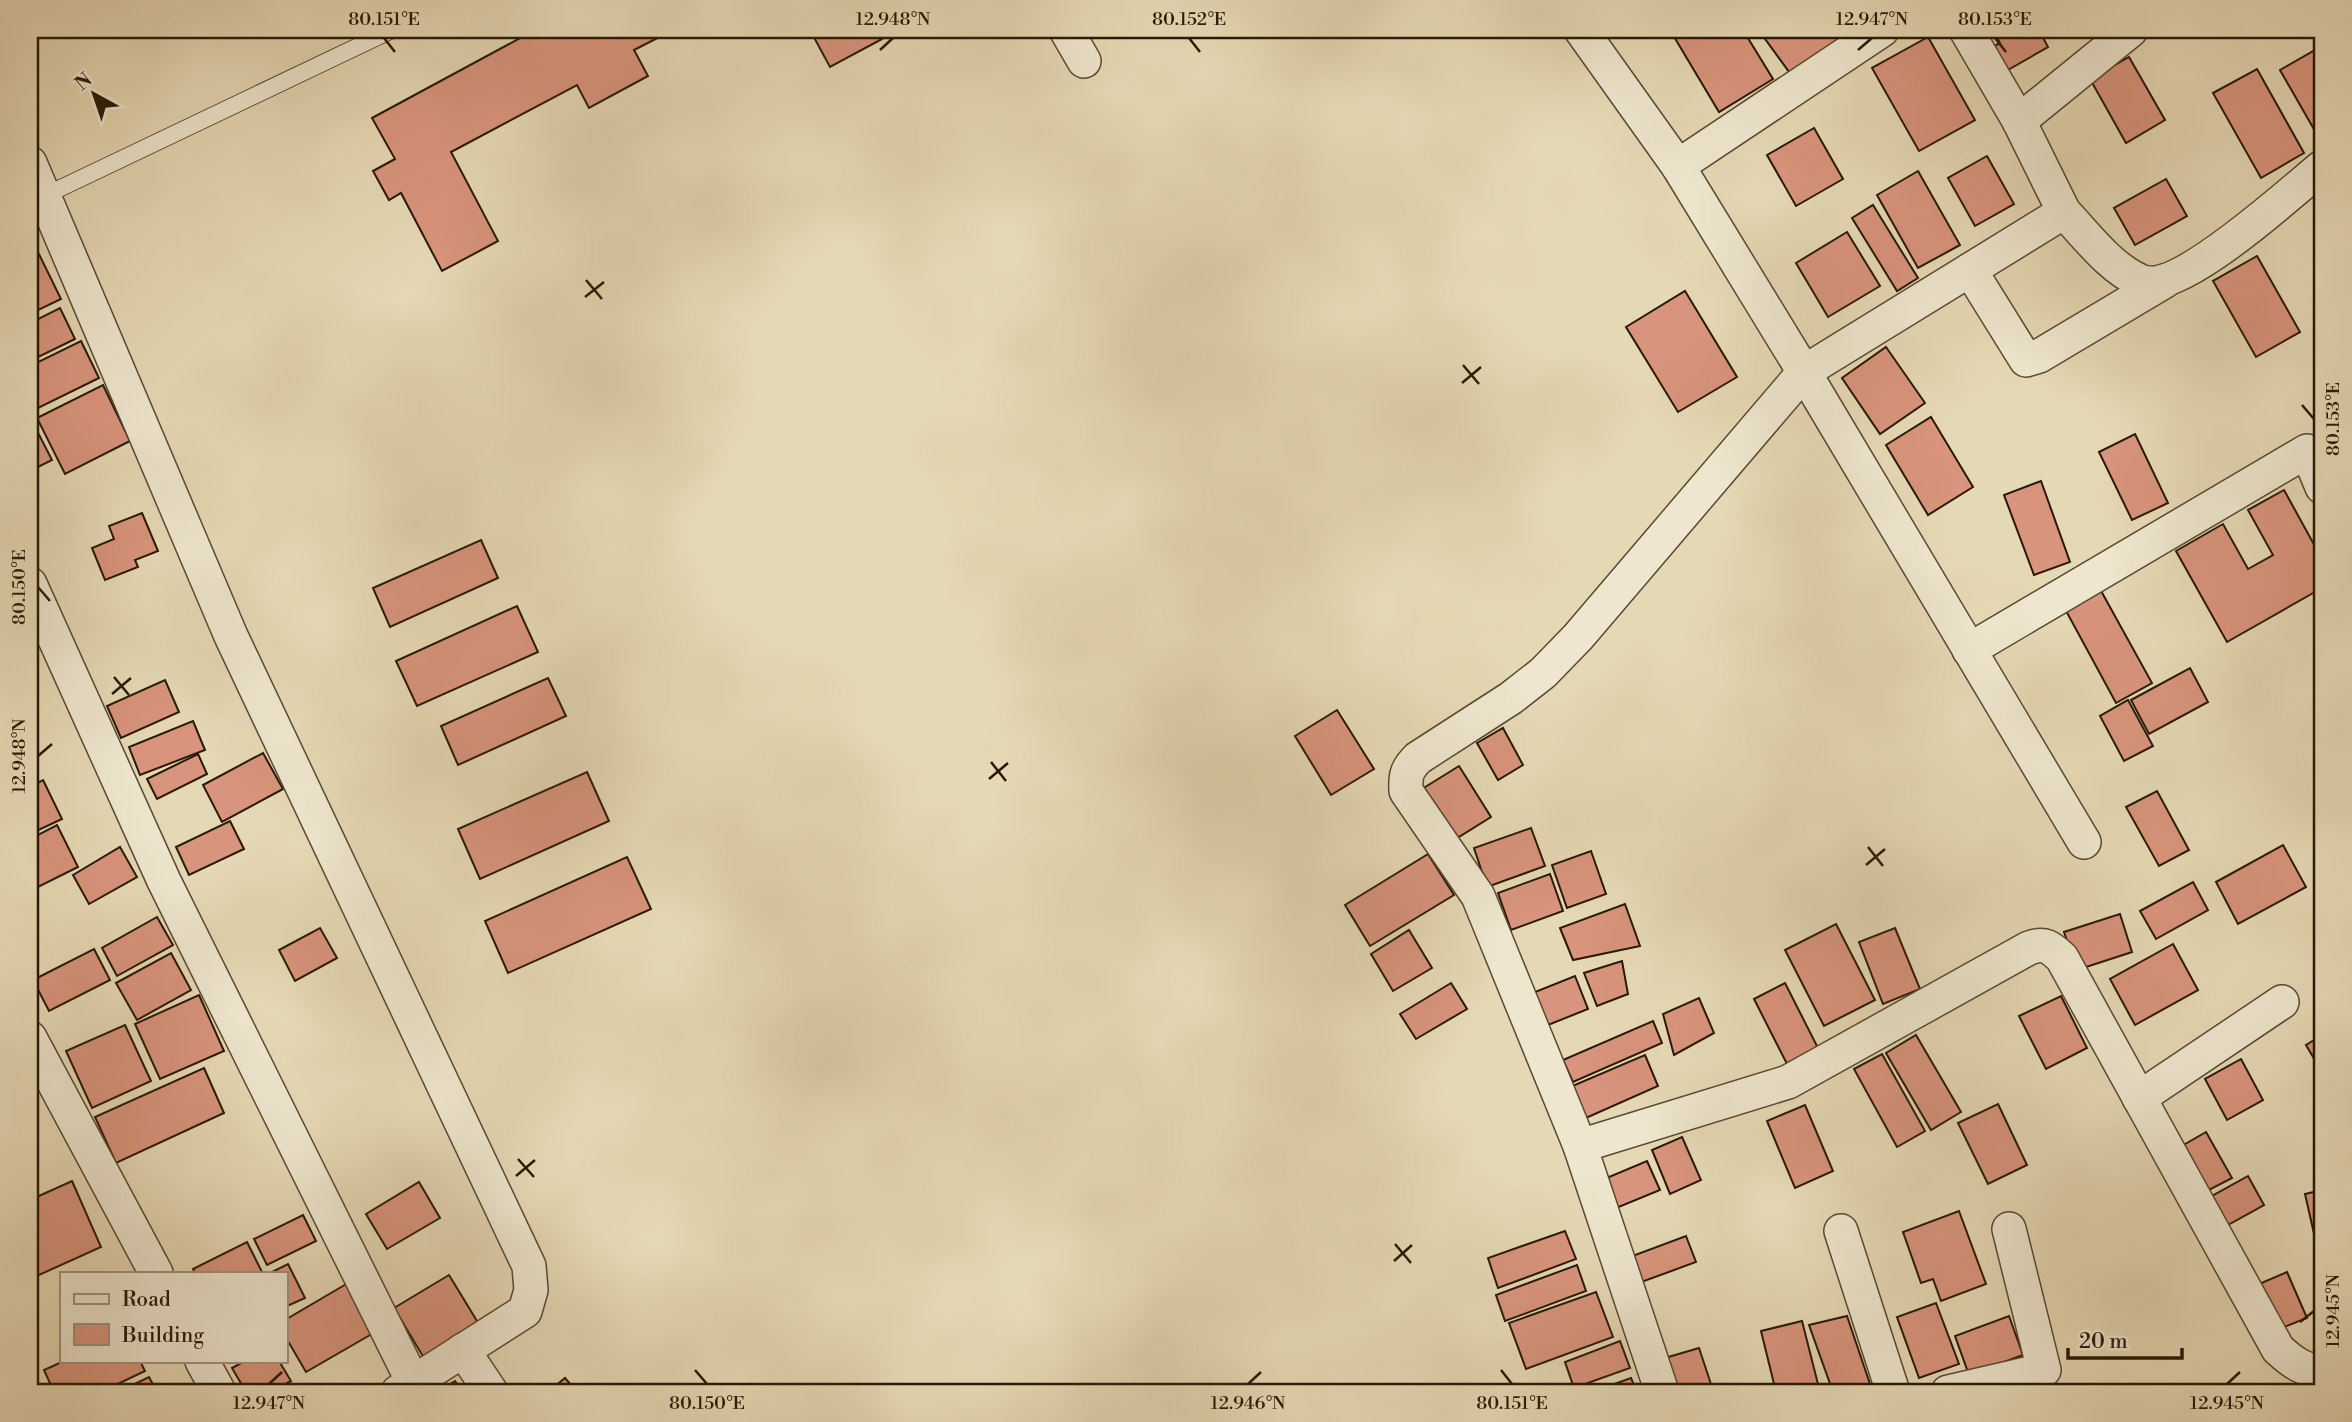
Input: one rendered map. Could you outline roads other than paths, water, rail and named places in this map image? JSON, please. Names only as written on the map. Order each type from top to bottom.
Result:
[{"type":"street","points":[[1066,30],[1084,61]]},
{"type":"street","points":[[1581,30],[1678,166],[2084,842]]},
{"type":"street","points":[[1678,166],[1882,30]]},
{"type":"street","points":[[1966,30],[2019,121],[2064,212],[2113,264],[2142,282],[2165,281]]},
{"type":"street","points":[[2019,121],[2131,30]]},
{"type":"street","points":[[30,163],[231,636],[529,1266],[531,1290],[525,1311],[406,1387],[164,881],[30,584]]},
{"type":"street","points":[[1970,270],[2026,360],[2039,356],[2220,251],[2322,167]]},
{"type":"street","points":[[1662,1392],[1580,1146],[1478,896],[1406,791],[1407,769],[1418,758],[1511,698],[1544,673],[1804,372],[2064,212]]},
{"type":"street","points":[[1969,650],[2315,447],[2322,487]]},
{"type":"street","points":[[1580,1146],[1788,1082],[2028,948],[2039,944],[2049,945],[2062,958],[2278,1349],[2292,1362],[2308,1371],[2322,1372]]},
{"type":"street","points":[[2139,1098],[2282,1002]]},
{"type":"street","points":[[30,1038],[155,1272]]},
{"type":"street","points":[[1948,1392],[2044,1370],[2009,1229]]},
{"type":"street","points":[[1841,1231],[1893,1392]]},
{"type":"street","points":[[463,1350],[491,1392]]},
{"type":"street","points":[[203,1362],[219,1392]]},
{"type":"lane","points":[[44,196],[392,30]]}]
